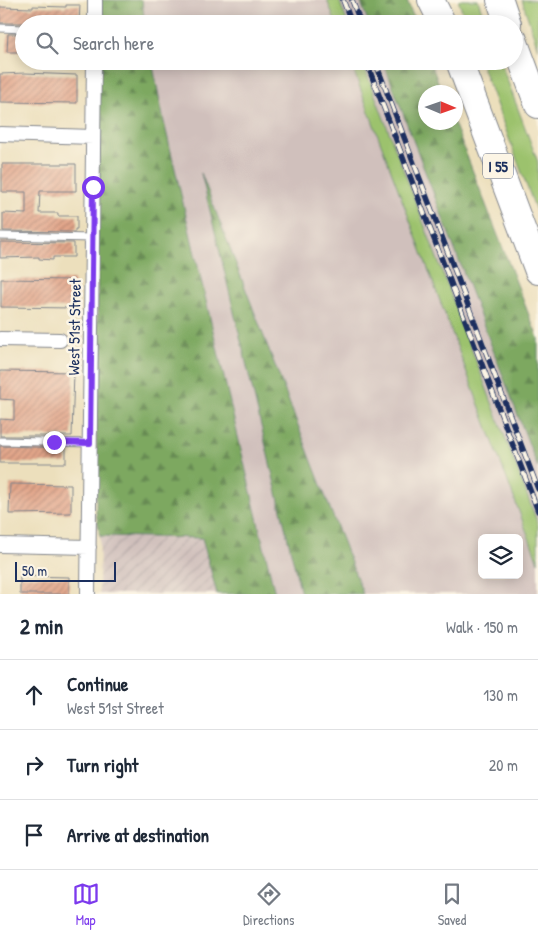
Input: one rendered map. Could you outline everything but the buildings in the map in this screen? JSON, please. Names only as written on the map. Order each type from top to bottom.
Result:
[{"type":"highway","points":[[431,0],[439,15]]},
{"type":"highway","points":[[438,0],[442,15]]},
{"type":"highway","points":[[500,0],[505,15]]},
{"type":"highway","points":[[523,64],[538,105]]},
{"type":"highway","name":"I 55","points":[[462,70],[538,271]]},
{"type":"street","points":[[95,0],[95,15]]},
{"type":"street","name":"West 51st Street","points":[[88,594],[94,70]]},
{"type":"street","points":[[0,134],[93,137]]},
{"type":"street","points":[[0,339],[60,340]]},
{"type":"street","points":[[0,545],[89,547]]},
{"type":"lane","points":[[0,28],[15,28]]},
{"type":"lane","points":[[0,236],[92,238]]},
{"type":"lane","points":[[0,441],[90,443]]},
{"type":"shaded area","points":[[142,0],[327,0],[333,15],[144,15]]},
{"type":"shaded area","points":[[339,0],[360,0],[366,15],[345,15]]},
{"type":"shaded area","points":[[154,70],[353,70],[538,562],[538,594],[275,594],[164,122]]},
{"type":"shaded area","points":[[365,70],[386,70],[538,468],[538,524]]},
{"type":"shaded area","points":[[100,536],[202,538],[217,594],[99,594]]},
{"type":"green space","points":[[100,0],[142,0],[144,15],[100,15]]},
{"type":"green space","points":[[327,0],[339,0],[345,15],[333,15]]},
{"type":"green space","points":[[360,0],[407,0],[413,15],[366,15]]},
{"type":"green space","points":[[458,0],[478,0],[483,15],[464,15]]},
{"type":"green space","points":[[522,0],[538,0],[538,49]]},
{"type":"green space","points":[[99,70],[154,70],[164,122],[275,594],[217,594],[202,538],[100,536],[96,512]]},
{"type":"green space","points":[[353,70],[365,70],[538,524],[538,562]]},
{"type":"green space","points":[[386,70],[433,70],[439,85],[418,85],[418,130],[457,130],[538,338],[538,468]]},
{"type":"green space","points":[[483,70],[503,70],[538,162],[538,216]]},
{"type":"green space","points":[[201,173],[363,594],[301,594]]},
{"type":"railway","points":[[343,0],[349,15]]},
{"type":"railway","points":[[352,0],[358,15]]},
{"type":"railway","points":[[369,70],[538,511]]},
{"type":"railway","points":[[378,70],[538,489]]},
{"type":"route","points":[[54,442],[90,443],[93,187]]}]
